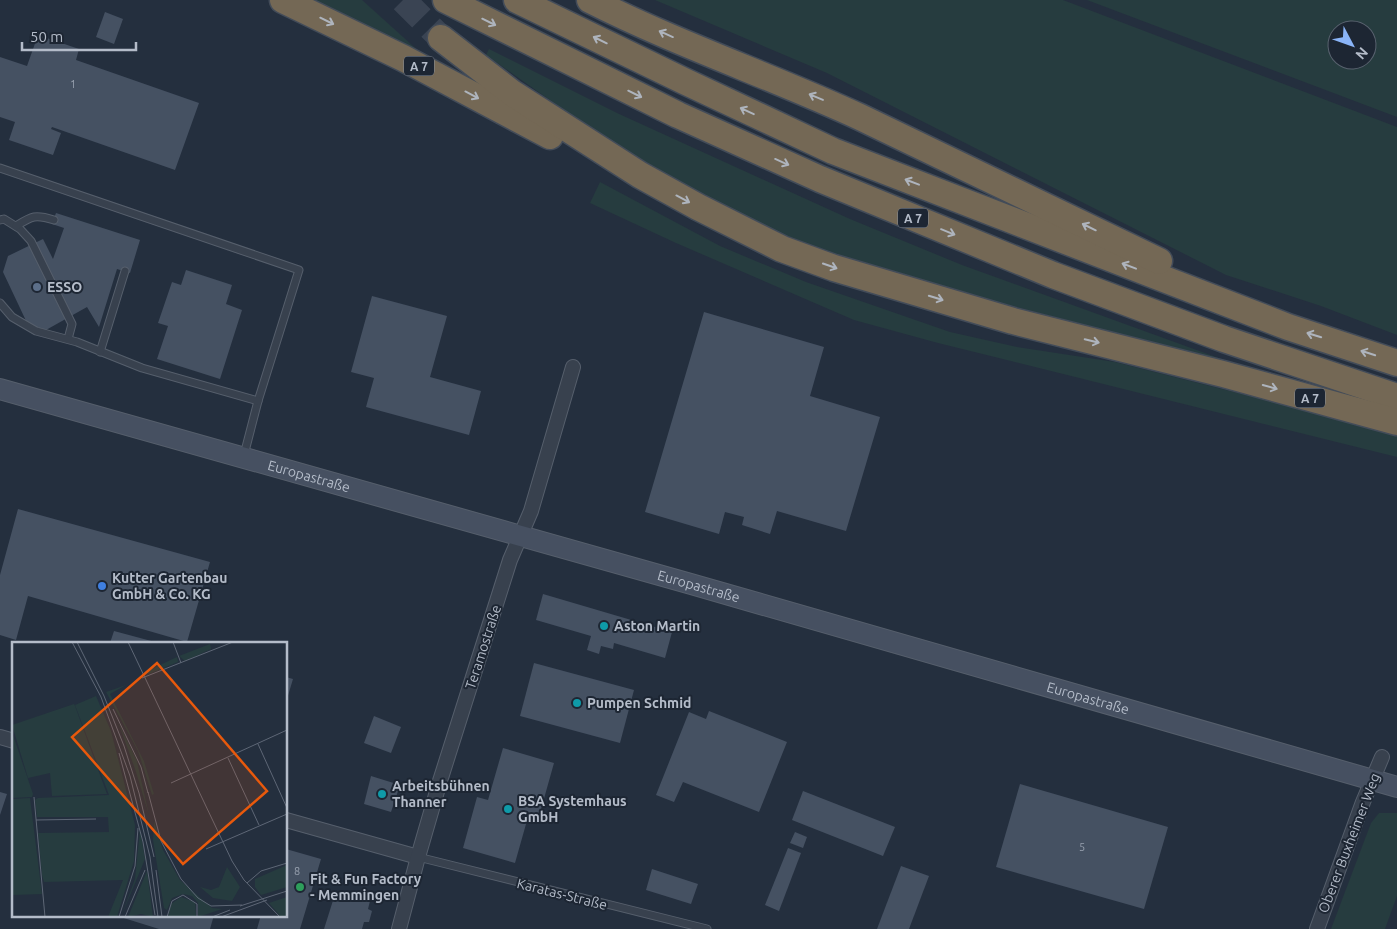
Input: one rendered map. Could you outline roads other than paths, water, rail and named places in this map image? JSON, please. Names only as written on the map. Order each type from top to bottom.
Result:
[{"type":"highway","name":"A 7","points":[[283,0],[403,58],[552,137],[640,175]]},
{"type":"highway","name":"A 7","points":[[446,0],[678,116],[820,179],[1053,275],[1224,340],[1397,397]]},
{"type":"highway","name":"A 7","points":[[517,0],[833,151],[1288,327],[1397,362]]},
{"type":"highway","points":[[590,0],[860,117],[1200,280],[1288,327]]},
{"type":"highway","name":"A 7","points":[[441,38],[512,93],[640,175],[698,207],[782,249],[834,268],[1013,321],[1223,374],[1397,422]]},
{"type":"main road","name":"Europastraße","points":[[6,395],[243,458],[691,584],[1397,787]]},
{"type":"street","name":"Teramostraße","points":[[399,929],[418,857],[507,569],[530,511],[573,367]]},
{"type":"street","name":"Oberer Buxheimer Weg","points":[[1317,929],[1363,802],[1382,757]]},
{"type":"street","points":[[288,821],[418,857]]},
{"type":"lane","points":[[0,168],[299,270],[258,400],[243,458]]},
{"type":"lane","points":[[16,226],[32,216],[54,220]]},
{"type":"lane","points":[[0,220],[4,219],[16,226],[31,241],[72,324],[68,339]]},
{"type":"lane","points":[[100,352],[125,271]]},
{"type":"lane","points":[[0,303],[12,317],[36,331],[68,339],[142,368],[258,400]]},
{"type":"lane","name":"Karatas-Straße","points":[[418,857],[707,929]]},
{"type":"tunnel","points":[[403,0],[441,38]]},
{"type":"place","name":"ESSO","points":[[37,287]]},
{"type":"place","name":"Kutter Gartenbau GmbH & Co. KG","points":[[102,586]]},
{"type":"place","name":"Aston Martin","points":[[604,626]]},
{"type":"place","name":"Pumpen Schmid","points":[[577,703]]},
{"type":"place","name":"Arbeitsbühnen Thanner","points":[[382,794]]},
{"type":"place","name":"BSA Systemhaus GmbH","points":[[508,809]]},
{"type":"place","name":"Fit & Fun Factory - Memmingen","points":[[300,887]]}]
